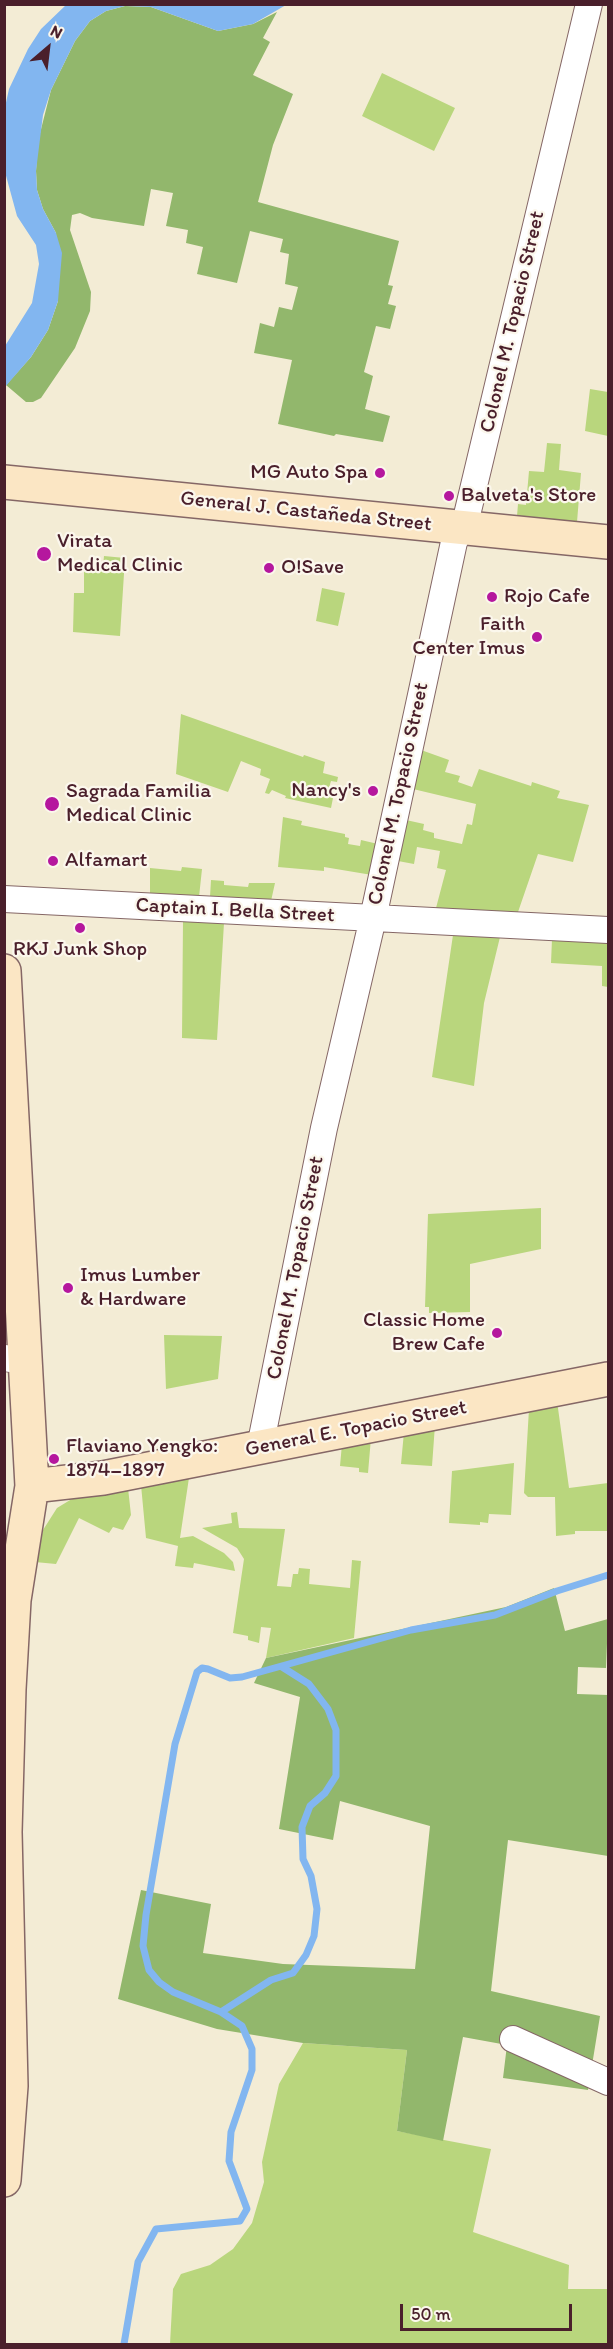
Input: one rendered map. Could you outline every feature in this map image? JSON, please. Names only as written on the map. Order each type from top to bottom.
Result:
[{"type":"main road","name":"General J. Castañeda Street","points":[[4,482],[609,543]]},
{"type":"main road","points":[[4,971],[15,1359],[32,1486],[14,1600],[9,1680],[5,1832],[11,2086],[4,2180]]},
{"type":"main road","name":"General E. Topacio Street","points":[[32,1486],[104,1478],[609,1379]]},
{"type":"street","name":"Colonel M. Topacio Street","points":[[260,1448],[324,1128],[373,918],[453,542],[469,503],[589,4]]},
{"type":"street","name":"Captain I. Bella Street","points":[[4,899],[609,930]]},
{"type":"street","points":[[513,2038],[609,2082]]},
{"type":"green space","points":[[125,6],[151,7],[218,31],[253,24],[277,12],[263,38],[270,42],[253,75],[293,94],[273,145],[258,202],[399,241],[388,285],[393,286],[388,304],[396,306],[390,329],[376,326],[364,372],[373,376],[365,409],[390,416],[383,442],[336,434],[334,436],[278,424],[292,360],[254,353],[260,323],[274,327],[279,307],[292,310],[298,287],[285,284],[289,254],[280,252],[283,239],[250,231],[237,283],[197,274],[203,247],[186,243],[188,230],[166,226],[173,193],[151,189],[144,226],[92,218],[80,213],[72,215],[70,230],[91,292],[90,311],[75,348],[41,398],[33,402],[26,402],[6,385],[31,357],[48,330],[58,301],[56,233],[43,209],[37,190],[36,171],[38,141],[51,90],[75,41],[90,21],[106,11]]},
{"type":"green space","points":[[382,73],[455,108],[434,151],[362,116]]},
{"type":"green space","points":[[590,389],[608,392],[608,436],[585,431]]},
{"type":"green space","points":[[547,443],[561,444],[559,470],[581,473],[577,522],[517,516],[518,504],[526,505],[529,471],[544,472]]},
{"type":"green space","points":[[104,556],[125,558],[120,636],[73,632],[74,593],[84,593],[84,564],[103,566]]},
{"type":"green space","points":[[322,588],[345,593],[338,626],[316,621]]},
{"type":"green space","points":[[181,714],[303,757],[304,755],[325,762],[323,773],[338,777],[337,782],[331,781],[328,791],[334,793],[331,808],[285,798],[286,796],[272,790],[269,794],[265,793],[270,779],[260,775],[261,769],[241,761],[228,792],[176,774]]},
{"type":"green space","points":[[421,750],[449,760],[445,772],[460,776],[458,782],[472,787],[479,769],[531,786],[532,782],[560,791],[557,798],[589,805],[573,862],[538,854],[518,912],[436,908],[446,870],[437,868],[440,851],[417,847],[414,864],[398,861],[406,820],[424,824],[423,830],[434,833],[434,838],[462,844],[467,824],[472,825],[476,804],[413,789]]},
{"type":"green space","points":[[283,817],[302,821],[301,825],[345,834],[345,837],[349,838],[348,844],[360,846],[361,840],[378,844],[372,875],[324,867],[324,871],[278,867]]},
{"type":"green space","points":[[182,867],[202,869],[199,897],[150,894],[150,868],[181,871]]},
{"type":"green space","points":[[211,880],[224,881],[224,885],[248,887],[249,883],[275,883],[271,901],[210,897]]},
{"type":"green space","points":[[183,921],[224,923],[217,1040],[182,1038]]},
{"type":"green space","points":[[453,935],[500,937],[484,1003],[474,1086],[432,1077]]},
{"type":"green space","points":[[552,939],[608,942],[608,987],[602,986],[602,966],[551,963]]},
{"type":"green space","points":[[541,1208],[541,1249],[470,1264],[470,1312],[429,1313],[429,1307],[425,1307],[428,1214]]},
{"type":"green space","points":[[164,1335],[222,1336],[218,1379],[166,1389]]},
{"type":"green space","points":[[557,1401],[569,1488],[608,1483],[608,1531],[575,1531],[575,1534],[556,1536],[555,1497],[528,1497],[524,1493],[529,1409]]},
{"type":"green space","points":[[435,1425],[432,1466],[401,1464],[404,1432]]},
{"type":"green space","points":[[371,1438],[368,1473],[359,1472],[359,1468],[340,1466],[342,1444]]},
{"type":"green space","points":[[514,1463],[511,1515],[489,1514],[488,1523],[480,1522],[480,1525],[449,1523],[452,1471]]},
{"type":"green space","points":[[190,1471],[180,1538],[193,1536],[224,1553],[233,1562],[235,1571],[194,1563],[193,1568],[175,1566],[178,1546],[146,1538],[141,1485]]},
{"type":"green space","points":[[128,1488],[131,1515],[123,1530],[113,1527],[109,1533],[79,1518],[56,1564],[35,1562],[43,1530],[57,1508],[80,1494]]},
{"type":"green space","points":[[237,1512],[239,1528],[285,1529],[277,1586],[291,1587],[293,1574],[298,1574],[299,1568],[310,1569],[309,1584],[350,1588],[352,1560],[361,1561],[354,1638],[266,1658],[271,1628],[261,1627],[259,1643],[248,1640],[248,1636],[233,1633],[244,1559],[237,1548],[202,1528],[232,1523],[231,1513]]},
{"type":"green space","points":[[554,1588],[565,1631],[608,1619],[606,1668],[578,1667],[577,1694],[608,1695],[608,1856],[508,1840],[491,1991],[600,2016],[588,2090],[503,2078],[507,2045],[463,2037],[443,2141],[397,2131],[407,2050],[303,2043],[217,2029],[118,1999],[141,1890],[211,1904],[203,1953],[283,1964],[415,1969],[430,1826],[340,1801],[333,1840],[279,1829],[300,1697],[254,1683],[266,1658],[506,1607]]},
{"type":"green space","points":[[303,2043],[407,2050],[397,2131],[491,2149],[473,2232],[569,2265],[568,2289],[608,2289],[608,2344],[170,2344],[173,2289],[181,2274],[210,2265],[233,2249],[252,2223],[264,2182],[262,2162],[279,2084]]},
{"type":"water","points":[[66,5],[286,5],[253,24],[218,31],[151,7],[125,6],[106,11],[90,21],[75,41],[51,90],[43,115],[36,171],[37,190],[43,209],[56,233],[62,253],[58,301],[48,330],[31,357],[5,387],[5,346],[32,303],[39,264],[36,245],[17,216],[5,172],[5,107],[9,89],[28,49],[41,29]]},
{"type":"waterway","points":[[124,2344],[138,2262],[156,2229],[240,2221],[247,2209],[229,2161],[231,2132],[252,2070],[252,2049],[242,2026],[221,2012],[173,1992],[159,1982],[149,1970],[143,1946],[146,1915],[175,1744],[197,1672],[202,1668],[230,1678],[242,1677],[411,1630],[495,1615],[557,1591],[608,1575]]},
{"type":"waterway","points":[[221,2012],[271,1980],[293,1973],[306,1955],[314,1936],[317,1909],[311,1876],[303,1859],[302,1827],[310,1806],[325,1793],[336,1776],[336,1730],[328,1709],[309,1684],[282,1667]]},
{"type":"place","name":"MG Auto Spa","points":[[380,473]]},
{"type":"place","name":"Balveta's Store","points":[[449,496]]},
{"type":"place","name":"Virata Medical Clinic","points":[[44,554]]},
{"type":"place","name":"O!Save","points":[[269,568]]},
{"type":"place","name":"Rojo Cafe","points":[[492,597]]},
{"type":"place","name":"Faith Center Imus","points":[[537,637]]},
{"type":"place","name":"Nancy's","points":[[373,791]]},
{"type":"place","name":"Sagrada Familia Medical Clinic","points":[[52,804]]},
{"type":"place","name":"Alfamart","points":[[53,861]]},
{"type":"place","name":"RKJ Junk Shop","points":[[80,928]]},
{"type":"place","name":"Imus Lumber & Hardware","points":[[68,1288]]},
{"type":"place","name":"Classic Home Brew Cafe","points":[[497,1333]]},
{"type":"place","name":"Flaviano Yengko: 1874–1897","points":[[54,1459]]}]
